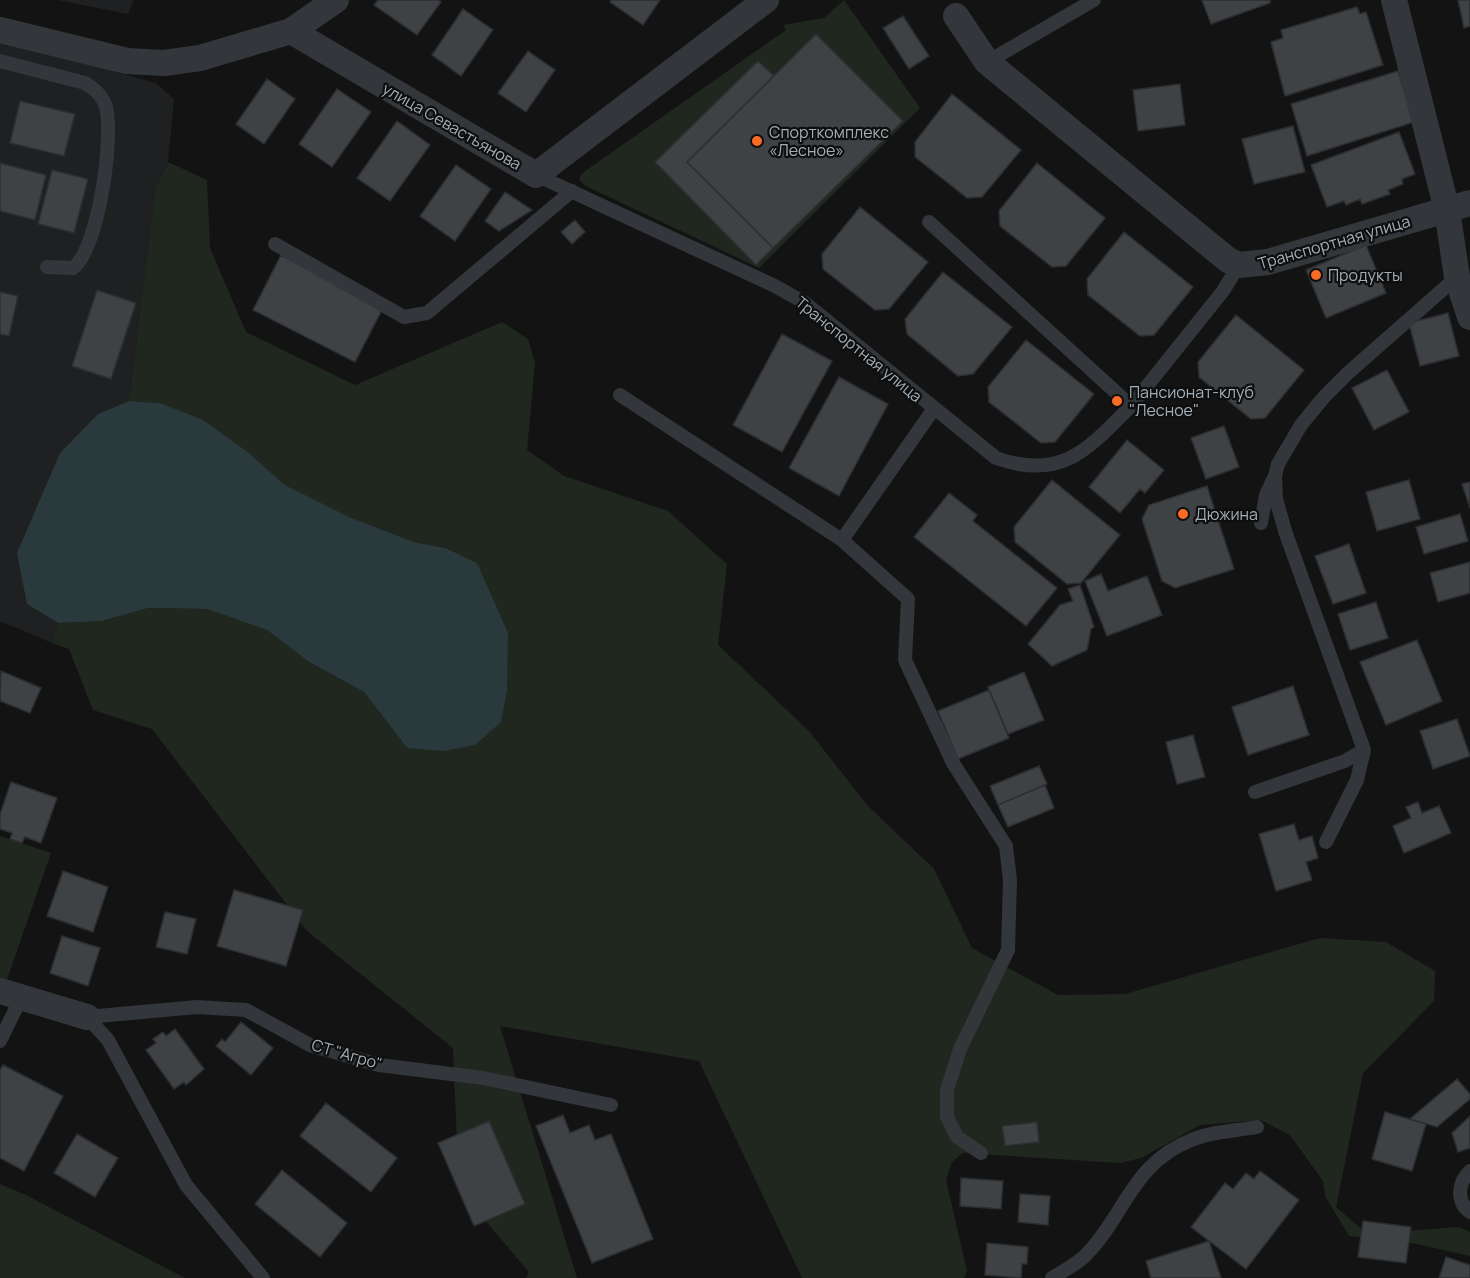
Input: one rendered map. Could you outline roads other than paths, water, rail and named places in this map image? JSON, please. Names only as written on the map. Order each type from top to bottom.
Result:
[{"type":"street","points":[[0,30],[127,61],[164,63],[200,58],[291,31],[336,0]]},
{"type":"street","name":"улица Севастьянова","points":[[291,31],[536,175],[766,0]]},
{"type":"street","points":[[1394,0],[1459,206],[1457,277],[1470,317]]},
{"type":"street","name":"Транспортная улица","points":[[956,16],[987,62],[1228,260],[1239,265],[1268,262],[1459,206]]},
{"type":"street","points":[[11,994],[87,1017]]},
{"type":"lane","points":[[987,62],[1094,0]]},
{"type":"lane","points":[[0,61],[85,83],[97,91],[106,105],[108,122],[106,171],[86,254],[72,268],[46,267]]},
{"type":"lane","name":"Транспортная улица","points":[[536,175],[775,286],[805,303],[933,410],[996,458],[1016,465],[1043,467],[1067,460],[1094,443],[1131,406],[1223,291],[1239,265]]},
{"type":"lane","points":[[275,244],[404,317],[416,317],[427,314],[572,191]]},
{"type":"lane","points":[[929,222],[1131,406]]},
{"type":"lane","points":[[1261,523],[1266,495],[1278,464],[1301,425],[1324,397],[1457,277]]},
{"type":"lane","points":[[620,395],[842,540],[908,599],[905,660],[953,762],[1006,846],[1010,880],[1008,950],[960,1049],[947,1090],[948,1117],[957,1137],[981,1153]]},
{"type":"lane","points":[[842,540],[933,410]]},
{"type":"lane","points":[[1275,476],[1276,500],[1285,531],[1364,750],[1357,780],[1326,842]]},
{"type":"lane","points":[[1255,792],[1345,761],[1364,750]]},
{"type":"lane","points":[[0,1041],[11,994]]},
{"type":"lane","name":"СТ \"Агро\"","points":[[87,1017],[197,1007],[246,1010],[310,1045],[379,1065],[483,1078],[611,1105]]},
{"type":"lane","points":[[87,1017],[108,1040],[186,1185],[263,1278]]},
{"type":"lane","points":[[1052,1278],[1085,1256],[1105,1231],[1135,1182],[1160,1158],[1194,1138],[1257,1127]]},
{"type":"lane","points":[[1470,1171],[1461,1180],[1460,1191],[1462,1203],[1470,1212]]},
{"type":"place","name":"Спорткомплекс «Лесное»","points":[[757,141]]},
{"type":"place","name":"Продукты","points":[[1316,275]]},
{"type":"place","name":"Пансионат-клуб \"Лесное\"","points":[[1117,401]]},
{"type":"place","name":"Дюжина","points":[[1183,514]]}]
